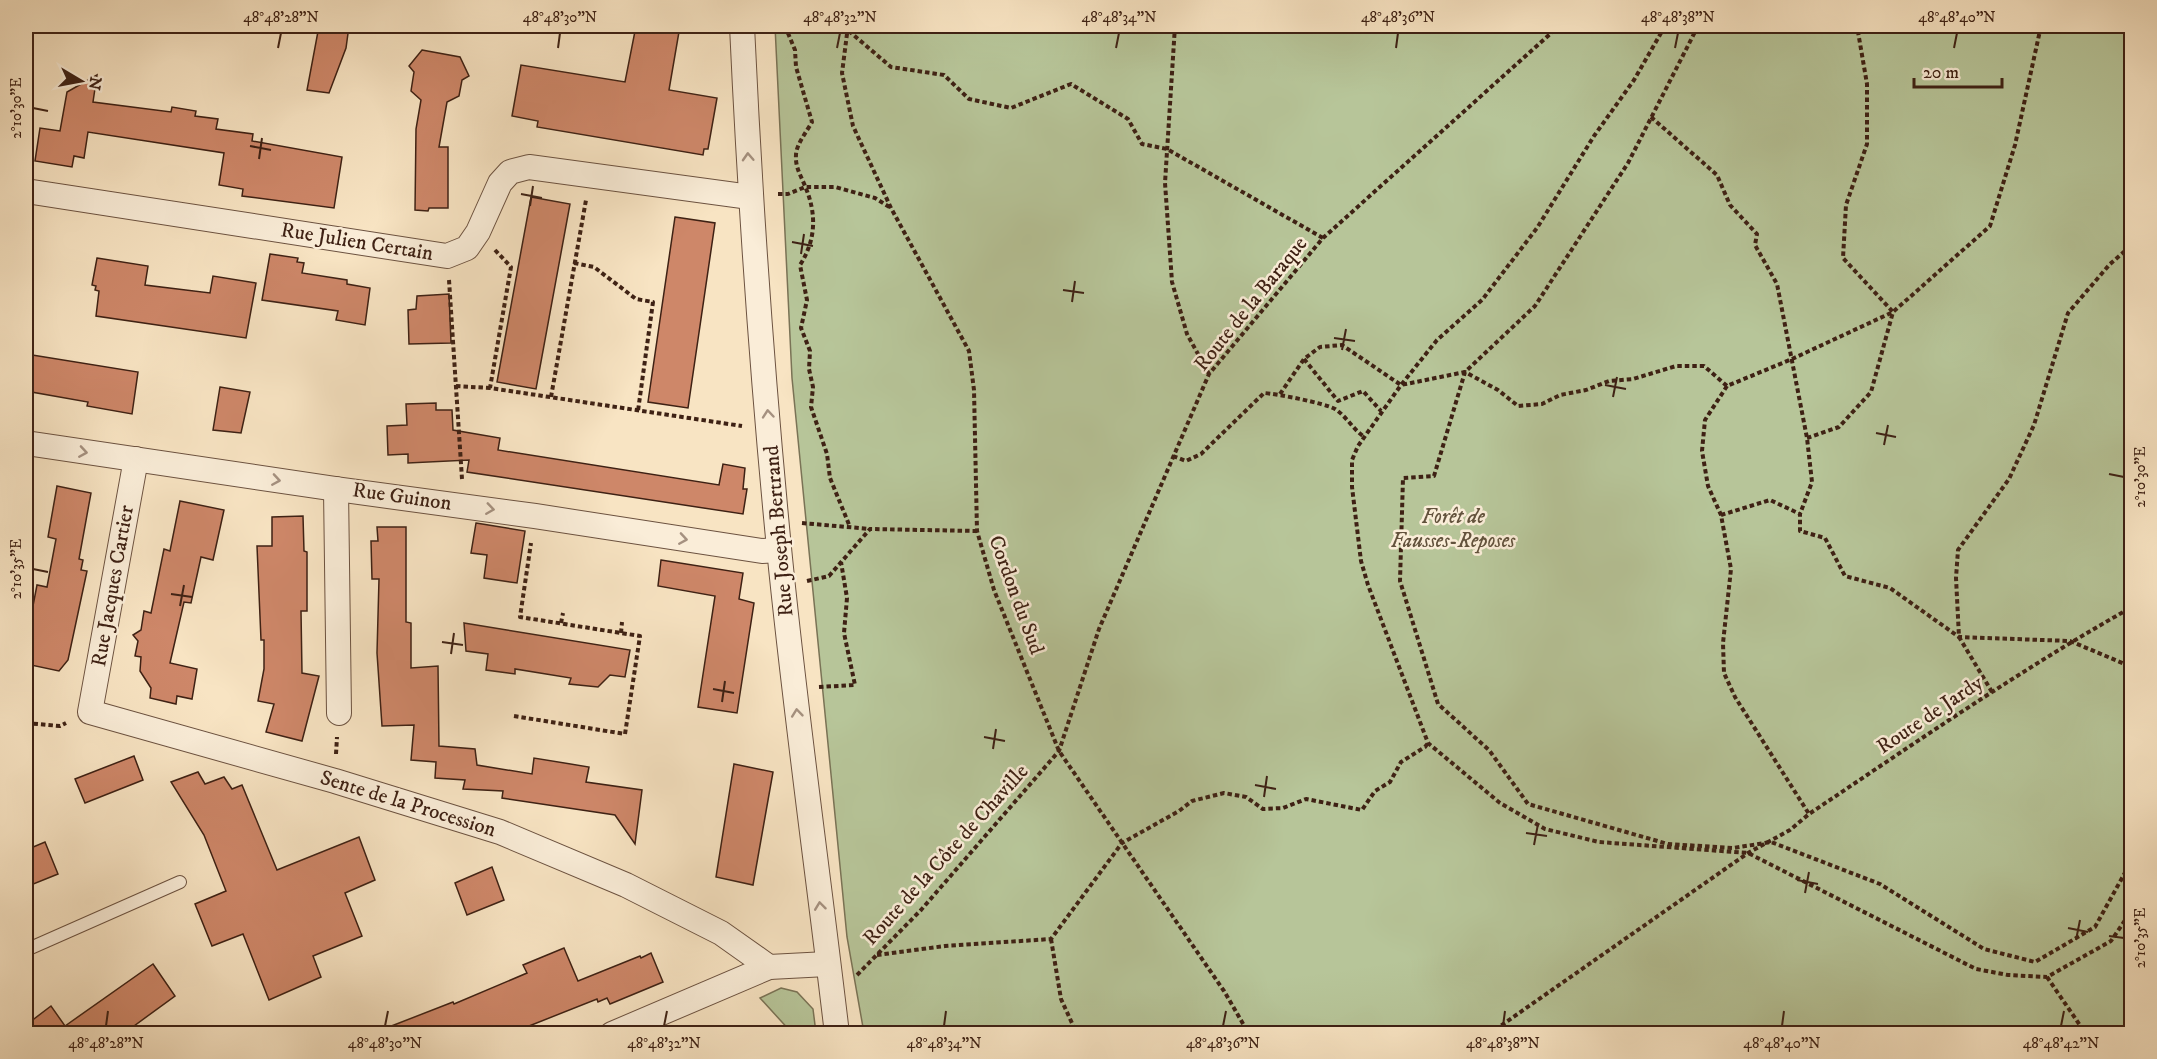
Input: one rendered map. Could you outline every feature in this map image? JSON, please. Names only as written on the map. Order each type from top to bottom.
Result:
[{"type":"street","name":"Rue Joseph Bertrand","points":[[742,26],[750,197],[779,550],[837,1034]]},
{"type":"street","name":"Rue Julien Certain","points":[[26,191],[447,256],[467,248],[478,232],[500,183],[510,172],[529,167],[750,197]]},
{"type":"street","name":"Rue Guinon","points":[[26,443],[535,516],[752,550],[779,550]]},
{"type":"street","name":"Rue Jacques Cartier","points":[[90,712],[136,459]]},
{"type":"street","points":[[336,489],[339,713]]},
{"type":"street","name":"Sente de la Procession","points":[[90,712],[335,781],[500,832],[626,885],[721,933],[769,967]]},
{"type":"street","points":[[612,1034],[769,967],[827,964]]},
{"type":"lane","points":[[26,950],[180,882]]},
{"type":"path","points":[[784,26],[795,50],[796,67],[812,122],[795,154],[798,173],[806,187],[814,220],[809,250],[800,265],[807,300],[801,328],[810,351],[812,406],[827,454],[830,478],[850,527]]},
{"type":"path","points":[[846,26],[891,67],[944,75],[969,99],[1011,108],[1071,84],[1128,119],[1142,144],[1167,149],[1323,238]]},
{"type":"path","name":"Cordon du Sud","points":[[846,26],[842,73],[853,126],[891,208],[969,351],[974,390],[976,531],[994,590],[1059,751],[1224,991],[1249,1034]]},
{"type":"path","points":[[1175,26],[1165,183],[1172,282],[1187,334],[1209,374]]},
{"type":"path","name":"Route de la Baraque","points":[[1059,751],[1099,629],[1209,374],[1323,238],[1558,26]]},
{"type":"path","points":[[1665,26],[1634,80],[1594,136],[1538,228],[1482,300],[1437,340],[1381,411],[1364,436],[1352,460],[1352,487],[1361,561],[1428,743],[1500,803],[1545,829],[1599,842],[1748,853],[1976,969],[2008,975],[2047,977],[2111,941],[2132,910]]},
{"type":"path","points":[[1698,26],[1628,163],[1535,306],[1465,372],[1434,476],[1403,478],[1400,581],[1438,704],[1489,750],[1528,804],[1668,843],[1733,848],[1771,842],[1880,884],[1984,949],[2036,962],[2095,927],[2132,860]]},
{"type":"path","points":[[1857,26],[1867,84],[1868,144],[1846,205],[1843,258],[1893,312]]},
{"type":"path","points":[[1809,814],[1735,697],[1724,673],[1723,643],[1731,569],[1720,515],[1707,486],[1702,451],[1705,420],[1727,386],[1792,359],[1893,312],[1990,226],[2014,145],[2041,26]]},
{"type":"path","points":[[1652,117],[1717,175],[1730,205],[1756,234],[1755,245],[1777,284],[1807,438],[1812,482],[1800,514],[1800,531],[1825,538],[1845,576],[1890,588],[1959,637],[1992,692]]},
{"type":"path","points":[[551,398],[590,175]]},
{"type":"path","points":[[783,194],[806,187],[835,188],[875,198],[891,208]]},
{"type":"path","points":[[478,232],[511,267],[490,388]]},
{"type":"path","points":[[1959,637],[1956,578],[1958,550],[2009,479],[2034,425],[2068,313],[2110,264],[2132,245]]},
{"type":"path","points":[[447,256],[463,506]]},
{"type":"path","points":[[574,263],[594,267],[636,298],[653,302],[638,411]]},
{"type":"path","points":[[1807,438],[1839,427],[1871,392],[1893,312]]},
{"type":"path","points":[[1280,394],[1304,359],[1320,347],[1342,345],[1401,385],[1465,372],[1498,390],[1518,406],[1542,404],[1560,395],[1586,390],[1609,381],[1633,379],[1676,366],[1704,366],[1727,386]]},
{"type":"path","points":[[1304,359],[1338,401],[1363,391],[1381,411]]},
{"type":"path","points":[[456,386],[490,388],[769,431]]},
{"type":"path","points":[[1173,456],[1186,461],[1201,454],[1264,393],[1280,394],[1335,409],[1354,430],[1364,436]]},
{"type":"path","points":[[1720,515],[1770,500],[1800,514]]},
{"type":"path","points":[[514,716],[625,734],[640,636],[520,617],[535,516]]},
{"type":"path","points":[[807,523],[870,529],[976,531]]},
{"type":"path","points":[[812,581],[829,576],[870,529]]},
{"type":"path","points":[[822,686],[855,684],[844,633],[847,598],[841,562]]},
{"type":"path","name":"Route de Jardy","points":[[1489,1034],[1748,853],[1790,830],[1809,814],[2070,641],[2132,607]]},
{"type":"path","points":[[561,623],[563,613]]},
{"type":"path","points":[[621,633],[622,622]]},
{"type":"path","points":[[1959,637],[2070,641],[2132,667]]},
{"type":"path","points":[[26,723],[60,726],[90,712]]},
{"type":"path","points":[[335,781],[339,713]]},
{"type":"path","points":[[1077,1034],[1061,999],[1051,939],[1122,843],[1179,811],[1192,801],[1224,793],[1246,796],[1263,808],[1283,808],[1306,799],[1362,810],[1375,791],[1390,782],[1401,762],[1428,743]]},
{"type":"path","name":"Route de la Côte de Chaville","points":[[855,978],[921,910],[1059,751]]},
{"type":"path","points":[[877,955],[945,946],[1051,939]]},
{"type":"path","points":[[2047,977],[2086,1034]]},
{"type":"green space","name":"Forêt de Fausses-Reposes","points":[[775,26],[2131,26],[2131,1033],[864,1033],[847,937],[792,378]]},
{"type":"green space","points":[[781,988],[797,992],[813,1009],[816,1033],[792,1033],[760,998]]},
{"type":"building","points":[[319,26],[349,26],[346,48],[329,93],[307,90]]},
{"type":"building","points":[[636,26],[680,26],[669,90],[717,98],[708,149],[704,149],[703,155],[537,127],[538,121],[512,116],[521,65],[625,82]]},
{"type":"building","points":[[422,50],[460,57],[469,76],[462,80],[459,96],[447,102],[439,147],[448,147],[448,208],[429,208],[428,211],[415,210],[416,129],[421,100],[411,91],[414,72],[409,66]]},
{"type":"building","points":[[97,75],[93,102],[171,112],[172,107],[196,111],[195,116],[218,119],[216,129],[253,134],[252,141],[342,157],[334,208],[242,196],[243,189],[219,185],[224,153],[88,132],[84,158],[74,156],[72,167],[35,161],[40,128],[60,131],[67,92]]},
{"type":"building","points":[[531,197],[570,204],[536,389],[497,382]]},
{"type":"building","points":[[675,217],[715,223],[688,408],[648,402]]},
{"type":"building","points":[[270,254],[298,258],[297,262],[304,263],[302,273],[347,280],[347,284],[370,288],[365,325],[336,320],[338,311],[262,300]]},
{"type":"building","points":[[97,258],[148,266],[145,285],[210,293],[213,276],[256,283],[246,338],[96,316],[99,291],[95,290],[96,286],[92,285]]},
{"type":"building","points":[[449,294],[451,343],[409,344],[408,310],[416,309],[417,296]]},
{"type":"building","points":[[26,354],[138,372],[132,414],[87,406],[88,402],[26,391]]},
{"type":"building","points":[[220,387],[250,392],[241,433],[213,430]]},
{"type":"building","points":[[436,403],[436,410],[452,410],[453,430],[500,438],[498,450],[719,485],[723,464],[745,468],[743,489],[747,489],[743,514],[467,472],[469,460],[408,463],[408,454],[388,455],[387,426],[407,425],[406,404]]},
{"type":"building","points":[[57,486],[91,493],[79,559],[83,560],[81,570],[87,571],[68,660],[59,671],[26,664],[26,642],[37,585],[47,587],[56,539],[48,537]]},
{"type":"building","points":[[180,501],[224,510],[213,560],[201,557],[191,603],[184,602],[170,663],[197,669],[192,699],[177,696],[176,704],[150,698],[151,688],[140,671],[141,657],[135,656],[138,641],[133,635],[141,630],[144,611],[151,613],[164,549],[170,551]]},
{"type":"building","points":[[303,516],[304,551],[307,552],[307,611],[301,611],[302,673],[319,676],[302,741],[266,732],[274,704],[258,701],[264,669],[264,640],[261,640],[257,546],[272,546],[272,517]]},
{"type":"building","points":[[476,523],[525,531],[517,583],[484,578],[487,555],[471,553]]},
{"type":"building","points":[[377,527],[406,527],[406,622],[411,623],[411,668],[438,666],[439,746],[475,749],[477,765],[532,774],[534,758],[589,767],[586,782],[642,790],[635,844],[615,815],[502,798],[503,791],[463,789],[465,780],[435,778],[436,762],[411,760],[414,725],[382,726],[377,653],[379,579],[372,579],[371,541],[378,541]]},
{"type":"building","points":[[661,560],[743,573],[739,599],[754,603],[737,713],[698,707],[715,596],[658,586]]},
{"type":"building","points":[[464,623],[630,650],[625,677],[610,675],[598,687],[569,684],[571,678],[515,669],[515,674],[486,670],[488,654],[466,651]]},
{"type":"building","points":[[134,756],[143,780],[85,803],[75,779]]},
{"type":"building","points":[[734,764],[773,772],[753,885],[716,877]]},
{"type":"building","points":[[198,772],[205,784],[224,777],[232,789],[242,785],[277,870],[359,837],[375,880],[345,893],[362,936],[313,956],[321,977],[269,1000],[243,934],[212,946],[195,904],[226,891],[204,835],[171,782]]},
{"type":"building","points":[[45,842],[58,874],[26,887],[26,850]]},
{"type":"building","points":[[492,867],[504,900],[467,915],[455,883]]},
{"type":"building","points":[[564,948],[578,981],[651,953],[663,982],[610,1004],[607,998],[598,1002],[597,999],[504,1034],[377,1034],[376,1032],[453,1002],[454,1004],[527,973],[523,965]]},
{"type":"building","points":[[153,964],[175,996],[123,1034],[26,1034],[26,1025],[51,1006],[65,1026]]}]
